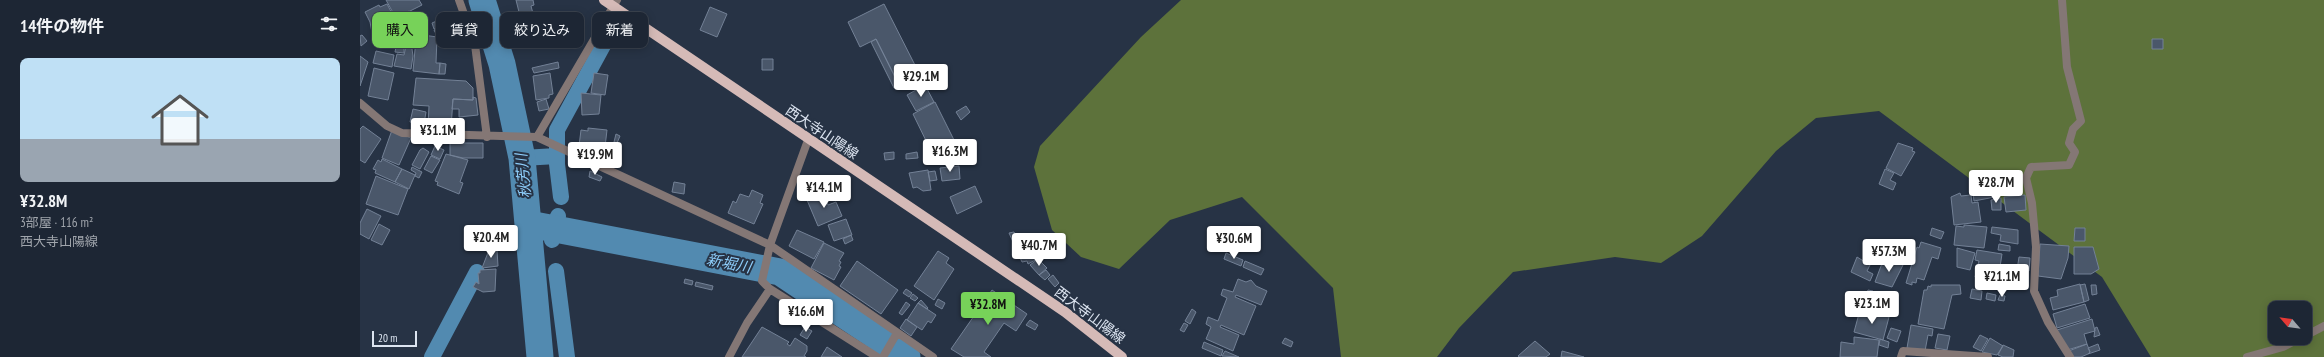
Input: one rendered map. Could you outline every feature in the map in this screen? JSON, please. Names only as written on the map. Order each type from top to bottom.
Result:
[{"type":"main road","name":"西大寺山陽線","points":[[604,0],[615,3],[808,140],[904,202],[1065,312],[1122,357]]},
{"type":"street","points":[[459,0],[475,46],[491,137]]},
{"type":"street","points":[[2062,0],[2067,67],[2081,121],[2073,129],[2069,142],[2075,152],[2069,164],[2032,167],[2026,178],[2032,203],[2036,248],[2034,291],[2048,322],[2070,357]]},
{"type":"street","points":[[534,137],[615,3]]},
{"type":"street","points":[[360,103],[387,126],[402,133],[491,137],[534,137],[769,248],[896,335],[933,357]]},
{"type":"street","points":[[808,140],[769,248],[762,281],[770,289],[881,356],[896,335]]},
{"type":"street","points":[[729,357],[747,323],[770,289]]},
{"type":"street","points":[[2312,332],[2324,326]]},
{"type":"street","points":[[2247,357],[2286,345]]},
{"type":"street","points":[[1901,357],[1903,351],[1988,357]]},
{"type":"green space","points":[[1181,0],[2324,0],[2324,357],[2151,357],[2102,277],[1879,111],[1816,118],[1776,151],[1702,236],[1661,263],[1615,257],[1513,272],[1459,328],[1437,357],[1341,357],[1333,288],[1242,197],[1170,220],[1119,269],[1081,257],[1052,230],[1034,167],[1040,146],[1141,37]]},
{"type":"building","points":[[386,0],[419,0],[422,5],[408,12],[393,12]]},
{"type":"building","points":[[516,0],[533,0],[534,5],[531,6],[533,12],[519,12]]},
{"type":"building","points":[[387,4],[391,12],[372,12],[372,33],[370,22],[365,12],[379,5],[380,7]]},
{"type":"building","points":[[884,4],[920,75],[899,85],[876,39],[860,47],[848,22]]},
{"type":"building","points":[[710,7],[727,14],[717,37],[700,30]]},
{"type":"building","points":[[436,21],[436,28],[434,29],[432,23]]},
{"type":"building","points":[[362,35],[367,41],[361,46],[360,36]]},
{"type":"building","points":[[428,36],[436,37],[436,63],[440,63],[439,74],[413,71],[415,48],[428,48]]},
{"type":"building","points":[[876,39],[899,85],[894,88],[871,42]]},
{"type":"building","points":[[2152,39],[2163,39],[2163,49],[2152,49]]},
{"type":"building","points":[[396,48],[404,48],[404,53],[395,52]]},
{"type":"building","points":[[406,48],[412,48],[413,56],[411,69],[394,66],[397,54],[404,55]]},
{"type":"building","points":[[376,51],[394,55],[392,67],[373,63]]},
{"type":"building","points":[[360,56],[368,62],[360,86]]},
{"type":"building","points":[[762,59],[773,59],[773,70],[762,70]]},
{"type":"building","points":[[558,62],[559,68],[534,73],[532,68]]},
{"type":"building","points":[[440,63],[446,64],[445,74],[439,74]]},
{"type":"building","points":[[374,68],[394,73],[388,100],[368,96]]},
{"type":"building","points":[[550,73],[553,94],[549,95],[549,98],[536,100],[533,76]]},
{"type":"building","points":[[594,73],[608,75],[605,95],[591,93]]},
{"type":"building","points":[[416,78],[466,81],[473,88],[473,100],[453,99],[451,128],[428,127],[429,106],[413,105]]},
{"type":"building","points":[[925,85],[934,102],[916,111],[907,95]]},
{"type":"building","points":[[581,93],[601,95],[599,114],[582,115]]},
{"type":"building","points":[[473,97],[476,98],[478,115],[459,117],[459,109],[452,109],[453,99],[473,100]]},
{"type":"building","points":[[546,99],[549,109],[539,111],[537,102]]},
{"type":"building","points":[[935,102],[956,144],[933,155],[913,114]]},
{"type":"building","points":[[966,106],[970,112],[961,120],[956,112]]},
{"type":"building","points":[[413,109],[426,112],[424,124],[410,122]]},
{"type":"building","points":[[363,126],[381,139],[365,163],[360,160],[360,129]]},
{"type":"building","points":[[588,128],[607,130],[605,147],[579,146],[581,130],[588,131]]},
{"type":"building","points":[[392,130],[411,138],[399,165],[382,158]]},
{"type":"building","points":[[616,134],[620,136],[617,143],[614,142]]},
{"type":"building","points":[[450,143],[483,143],[483,158],[463,158],[450,155]]},
{"type":"building","points":[[1898,143],[1913,148],[1912,151],[1915,152],[1901,176],[1886,168]]},
{"type":"building","points":[[435,146],[444,150],[440,159],[431,155]]},
{"type":"building","points":[[597,147],[605,150],[601,158],[593,154]]},
{"type":"building","points":[[423,148],[429,152],[420,169],[412,165],[420,150]]},
{"type":"building","points":[[894,152],[894,159],[885,160],[884,153]]},
{"type":"building","points":[[917,152],[918,158],[906,159],[906,154]]},
{"type":"building","points":[[446,154],[468,160],[460,182],[463,183],[459,194],[437,185],[438,182],[435,181]]},
{"type":"building","points":[[431,156],[440,160],[432,173],[424,169]]},
{"type":"building","points":[[382,159],[402,169],[395,182],[375,173],[376,170],[373,169],[378,160],[381,162]]},
{"type":"building","points":[[959,166],[960,179],[942,181],[940,168]]},
{"type":"building","points":[[412,167],[422,172],[419,178],[415,176],[416,173],[411,170]]},
{"type":"building","points":[[402,169],[415,175],[409,189],[395,182]]},
{"type":"building","points":[[1885,169],[1894,173],[1890,180],[1896,183],[1893,190],[1879,184]]},
{"type":"building","points":[[928,170],[931,190],[923,191],[917,187],[913,188],[909,173]]},
{"type":"building","points":[[590,171],[602,177],[600,181],[589,177]]},
{"type":"building","points":[[935,171],[937,180],[930,181],[928,172]]},
{"type":"building","points":[[376,176],[408,189],[398,215],[366,204]]},
{"type":"building","points":[[674,182],[685,184],[684,194],[672,192]]},
{"type":"building","points":[[1998,182],[2000,196],[1974,201],[1972,186]]},
{"type":"building","points":[[814,183],[815,188],[807,191],[805,187]]},
{"type":"building","points":[[975,186],[982,202],[957,214],[950,197]]},
{"type":"building","points":[[752,190],[763,195],[760,203],[763,204],[754,224],[728,213],[733,201],[736,203],[740,194],[749,197]]},
{"type":"building","points":[[829,190],[832,197],[826,200],[828,205],[836,202],[842,216],[818,226],[807,200]]},
{"type":"building","points":[[1960,193],[1961,196],[1971,195],[1972,203],[1978,202],[1981,222],[1954,225],[1951,197]]},
{"type":"building","points":[[2025,195],[2026,210],[2006,212],[2004,197]]},
{"type":"building","points":[[2001,198],[2001,210],[1992,210],[1991,200]]},
{"type":"building","points":[[367,209],[381,216],[369,239],[360,234],[360,223]]},
{"type":"building","points":[[846,219],[852,235],[834,241],[828,225]]},
{"type":"building","points":[[379,224],[390,230],[382,245],[371,240]]},
{"type":"building","points":[[1964,225],[1987,227],[1984,248],[1954,245],[1956,226],[1964,227]]},
{"type":"building","points":[[1992,227],[2018,230],[2018,244],[2000,241],[2001,235],[1991,233]]},
{"type":"building","points":[[1932,228],[1944,232],[1941,239],[1930,235]]},
{"type":"building","points":[[2075,228],[2085,228],[2085,241],[2074,241]]},
{"type":"building","points":[[797,230],[824,242],[814,259],[789,246]]},
{"type":"building","points":[[1014,232],[1019,241],[1030,237],[1039,258],[1028,264],[1027,261],[1022,262],[1009,233]]},
{"type":"building","points":[[851,235],[853,240],[845,244],[843,239]]},
{"type":"building","points":[[1921,242],[1941,248],[1938,259],[1932,257],[1924,280],[1917,278],[1916,283],[1912,282],[1912,285],[1906,283],[1917,247],[1919,248]]},
{"type":"building","points":[[824,243],[844,253],[839,261],[841,262],[839,266],[841,267],[834,280],[811,268]]},
{"type":"building","points":[[1999,244],[2010,246],[2010,251],[1998,250]]},
{"type":"building","points":[[2040,244],[2069,246],[2068,258],[2061,279],[2038,276]]},
{"type":"building","points":[[491,245],[497,245],[497,250],[490,250]]},
{"type":"building","points":[[2074,247],[2093,247],[2099,269],[2091,274],[2074,274]]},
{"type":"building","points":[[1957,248],[1975,253],[1970,270],[1957,267]]},
{"type":"building","points":[[489,250],[497,250],[498,266],[482,268]]},
{"type":"building","points":[[1977,250],[2002,254],[2000,267],[2003,268],[1996,282],[1975,277],[1979,261],[1975,260]]},
{"type":"building","points":[[938,251],[949,258],[946,263],[954,269],[934,300],[914,286]]},
{"type":"building","points":[[1226,253],[1243,260],[1241,266],[1224,259]]},
{"type":"building","points":[[1857,257],[1870,265],[1867,271],[1873,274],[1870,281],[1851,272]]},
{"type":"building","points":[[2019,257],[2030,258],[2029,271],[2017,270]]},
{"type":"building","points":[[1884,258],[1903,265],[1892,287],[1875,282]]},
{"type":"building","points":[[1038,259],[1047,268],[1039,275],[1030,265]]},
{"type":"building","points":[[857,261],[898,290],[881,314],[840,286]]},
{"type":"building","points":[[1245,261],[1264,269],[1261,275],[1243,267]]},
{"type":"building","points":[[496,269],[495,291],[483,292],[473,287],[476,282],[479,284],[478,273],[480,273],[480,270]]},
{"type":"building","points":[[1046,270],[1050,275],[1045,280],[1039,275]]},
{"type":"building","points":[[1053,275],[1059,283],[1055,287],[1048,279]]},
{"type":"building","points":[[685,279],[693,281],[692,285],[684,283]]},
{"type":"building","points":[[1238,279],[1246,282],[1251,280],[1256,286],[1267,291],[1261,305],[1236,295],[1235,297],[1256,306],[1244,335],[1221,325],[1220,327],[1239,335],[1233,351],[1206,339],[1211,327],[1206,324],[1208,317],[1218,321],[1227,298],[1221,295],[1223,289],[1233,292]]},
{"type":"building","points":[[696,282],[713,286],[712,290],[695,286]]},
{"type":"building","points":[[2080,284],[2084,302],[2053,310],[2050,298],[2058,296],[2057,290]]},
{"type":"building","points":[[2085,284],[2089,300],[2084,302],[2080,285]]},
{"type":"building","points":[[1931,285],[1960,285],[1961,294],[1952,295],[1944,329],[1918,324],[1924,290],[1927,290],[1928,286],[1931,287]]},
{"type":"building","points":[[2091,285],[2096,285],[2097,294],[2092,295]]},
{"type":"building","points":[[906,289],[912,293],[909,297],[903,293]]},
{"type":"building","points":[[1972,289],[1982,291],[1981,300],[1970,298]]},
{"type":"building","points":[[992,290],[1027,314],[1016,331],[1004,323],[984,352],[991,357],[964,357],[951,349]]},
{"type":"building","points":[[1868,290],[1873,291],[1871,297],[1866,295]]},
{"type":"building","points":[[1987,293],[1996,295],[1995,301],[1986,299]]},
{"type":"building","points":[[913,294],[918,298],[915,301],[910,298]]},
{"type":"building","points":[[2000,295],[2005,296],[2004,301],[1998,300]]},
{"type":"building","points":[[938,299],[945,303],[942,309],[935,305]]},
{"type":"building","points":[[921,300],[928,308],[927,309],[918,303]]},
{"type":"building","points":[[906,302],[910,305],[902,315],[899,313]]},
{"type":"building","points":[[918,303],[936,315],[931,323],[928,321],[922,330],[907,320]]},
{"type":"building","points":[[2085,304],[2090,318],[2057,328],[2053,314]]},
{"type":"building","points":[[1192,309],[1196,312],[1190,324],[1185,321]]},
{"type":"building","points":[[1860,310],[1889,317],[1883,340],[1854,332]]},
{"type":"building","points":[[906,319],[917,327],[911,336],[900,328]]},
{"type":"building","points":[[2092,319],[2095,331],[2084,334],[2087,344],[2064,351],[2057,330]]},
{"type":"building","points":[[1030,320],[1038,325],[1035,330],[1026,325]]},
{"type":"building","points":[[1184,323],[1188,325],[1184,332],[1180,330]]},
{"type":"building","points":[[1911,325],[1933,329],[1932,336],[1928,335],[1925,351],[1907,348]]},
{"type":"building","points":[[762,327],[789,342],[787,344],[790,346],[795,338],[807,346],[807,351],[804,356],[806,357],[742,357]]},
{"type":"building","points":[[805,327],[812,331],[807,339],[800,335]]},
{"type":"building","points":[[2097,327],[2100,335],[2094,337],[2095,328]]},
{"type":"building","points":[[1891,328],[1901,331],[1897,342],[1887,338]]},
{"type":"building","points":[[1938,334],[1950,336],[1947,350],[1935,348]]},
{"type":"building","points":[[1980,335],[1988,339],[1981,351],[1973,347]]},
{"type":"building","points":[[1854,337],[1879,340],[1877,357],[1840,357],[1841,342],[1854,344]]},
{"type":"building","points":[[1285,338],[1293,342],[1291,347],[1282,343]]},
{"type":"building","points":[[1990,338],[2003,346],[1997,355],[1982,352]]},
{"type":"building","points":[[1880,339],[1889,342],[1888,348],[1879,345]]},
{"type":"building","points":[[1535,341],[1550,354],[1546,357],[1518,356]]},
{"type":"building","points":[[1204,342],[1223,350],[1221,356],[1202,348]]},
{"type":"building","points":[[2087,344],[2090,352],[2081,357],[2069,357],[2066,352]]},
{"type":"building","points":[[2098,344],[2100,350],[2088,354],[2090,352],[2088,348]]},
{"type":"building","points":[[2003,345],[2014,350],[2013,357],[2003,357],[1998,355]]},
{"type":"building","points":[[827,347],[842,357],[821,357]]},
{"type":"building","points":[[1225,351],[1239,357],[1222,356]]},
{"type":"building","points":[[1562,351],[1584,357],[1561,357]]},
{"type":"waterway","name":"秋芳川","points":[[482,0],[502,64],[522,158],[540,357]]},
{"type":"waterway","points":[[561,197],[557,164],[557,130],[602,48]]},
{"type":"waterway","points":[[522,158],[557,156]]},
{"type":"waterway","name":"新堀川","points":[[552,240],[558,216]]},
{"type":"waterway","name":"新堀川","points":[[529,224],[780,272],[907,357]]},
{"type":"waterway","points":[[556,271],[567,357]]},
{"type":"waterway","points":[[432,357],[477,272]]}]
